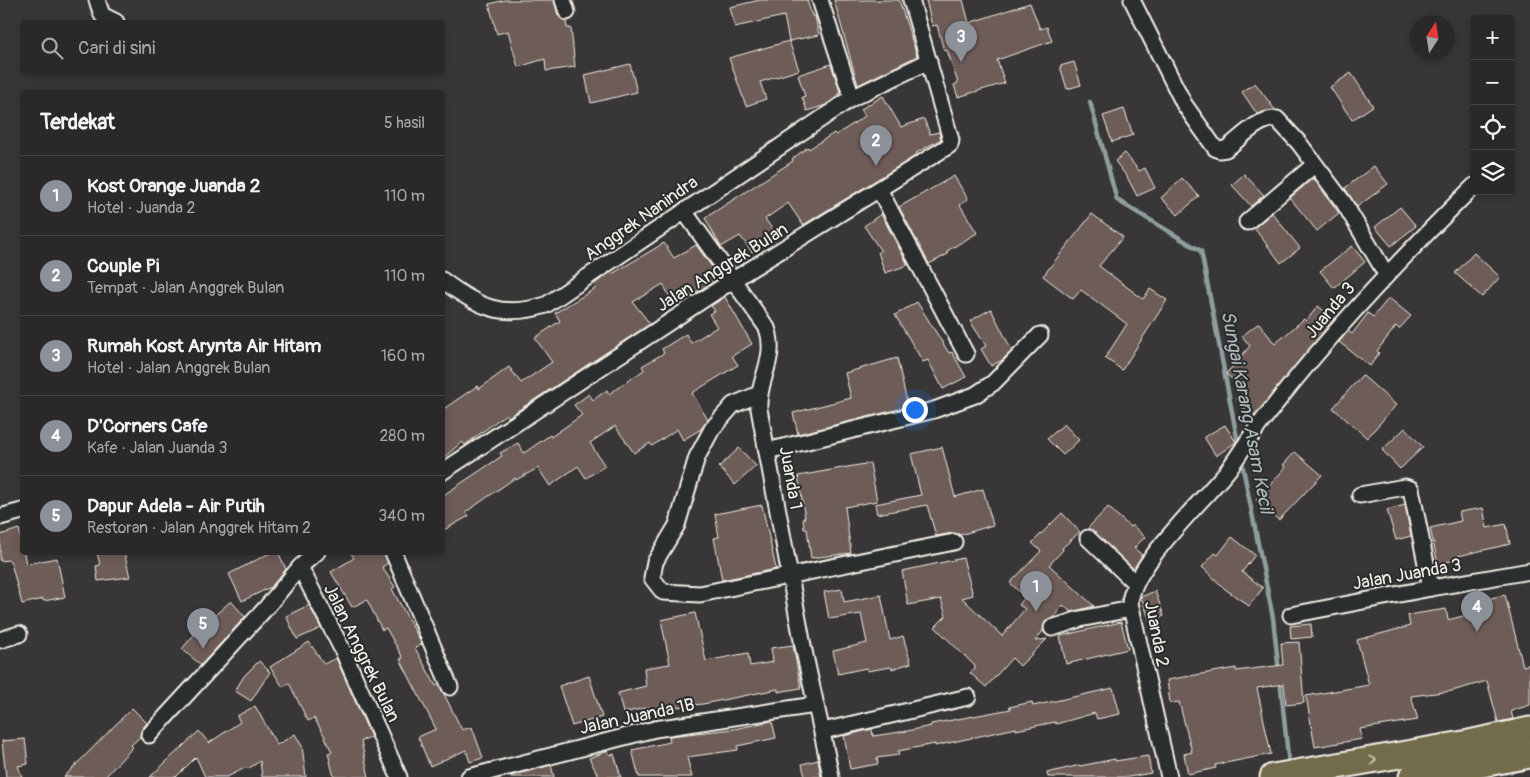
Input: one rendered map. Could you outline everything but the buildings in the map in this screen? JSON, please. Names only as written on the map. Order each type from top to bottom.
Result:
[{"type":"highway","points":[[1272,777],[1468,743],[1530,730]]},
{"type":"highway","points":[[1412,777],[1476,772],[1530,755]]},
{"type":"street","points":[[97,0],[102,15],[112,20]]},
{"type":"street","points":[[820,0],[852,98]]},
{"type":"street","points":[[911,0],[929,62]]},
{"type":"street","points":[[1132,0],[1184,104],[1215,148],[1219,150],[1226,149],[1260,123],[1270,118],[1277,119],[1299,143],[1344,203],[1386,274]]},
{"type":"street","name":"Anggrek Nanindra","points":[[445,282],[480,306],[510,310],[538,307],[553,302],[684,210],[852,98],[929,62]]},
{"type":"street","name":"Jalan Anggrek Bulan","points":[[445,470],[733,280],[880,191],[951,144],[929,62]]},
{"type":"street","points":[[1247,222],[1314,165]]},
{"type":"street","name":"Juanda 3","points":[[1228,469],[1262,420],[1386,274],[1470,190]]},
{"type":"street","points":[[880,191],[966,354]]},
{"type":"street","name":"Juanda 1","points":[[684,210],[767,328],[770,337],[772,350],[759,394],[759,410],[789,576],[815,706],[823,731],[831,777]]},
{"type":"street","points":[[767,451],[934,410],[975,395],[993,383],[1040,335]]},
{"type":"street","points":[[759,394],[733,405],[712,429],[696,457],[677,525],[655,562],[652,578],[663,592],[700,594],[954,542]]},
{"type":"street","name":"Juanda 2","points":[[1169,777],[1131,609],[1130,597],[1135,583],[1148,561],[1228,469]]},
{"type":"street","points":[[1360,495],[1405,487],[1411,488],[1431,588]]},
{"type":"street","points":[[0,517],[20,512]]},
{"type":"street","points":[[1088,538],[1135,583]]},
{"type":"street","points":[[149,735],[265,609],[300,567],[314,555]]},
{"type":"street","points":[[394,555],[450,687]]},
{"type":"street","name":"Jalan Anggrek Bulan","points":[[300,567],[342,649],[399,777]]},
{"type":"street","name":"Jalan Juanda 3","points":[[1291,616],[1431,588],[1530,571]]},
{"type":"street","points":[[1052,628],[1131,609]]},
{"type":"street","points":[[0,640],[20,634]]},
{"type":"street","points":[[823,731],[968,697]]},
{"type":"street","name":"Jalan Juanda 1B","points":[[469,777],[655,730],[815,706]]},
{"type":"waterway","name":"Sungai Karang Asam Kecil","points":[[1090,102],[1117,200],[1201,251],[1239,448]]},
{"type":"waterway","name":"Sungai Karang Asam Kecil","points":[[1241,458],[1273,618],[1279,672]]},
{"type":"waterway","name":"Sungai Karang Asam Kecil","points":[[1280,679],[1289,766]]},
{"type":"place","name":"Rumah Kost Arynta Air Hitam","points":[[961,62]]},
{"type":"place","name":"Couple Pi","points":[[876,166]]},
{"type":"place","name":"Kost Orange Juanda 2","points":[[1036,612]]},
{"type":"place","name":"D'Corners Cafe","points":[[1477,632]]},
{"type":"place","name":"Dapur Adela - Air Putih","points":[[203,649]]}]
